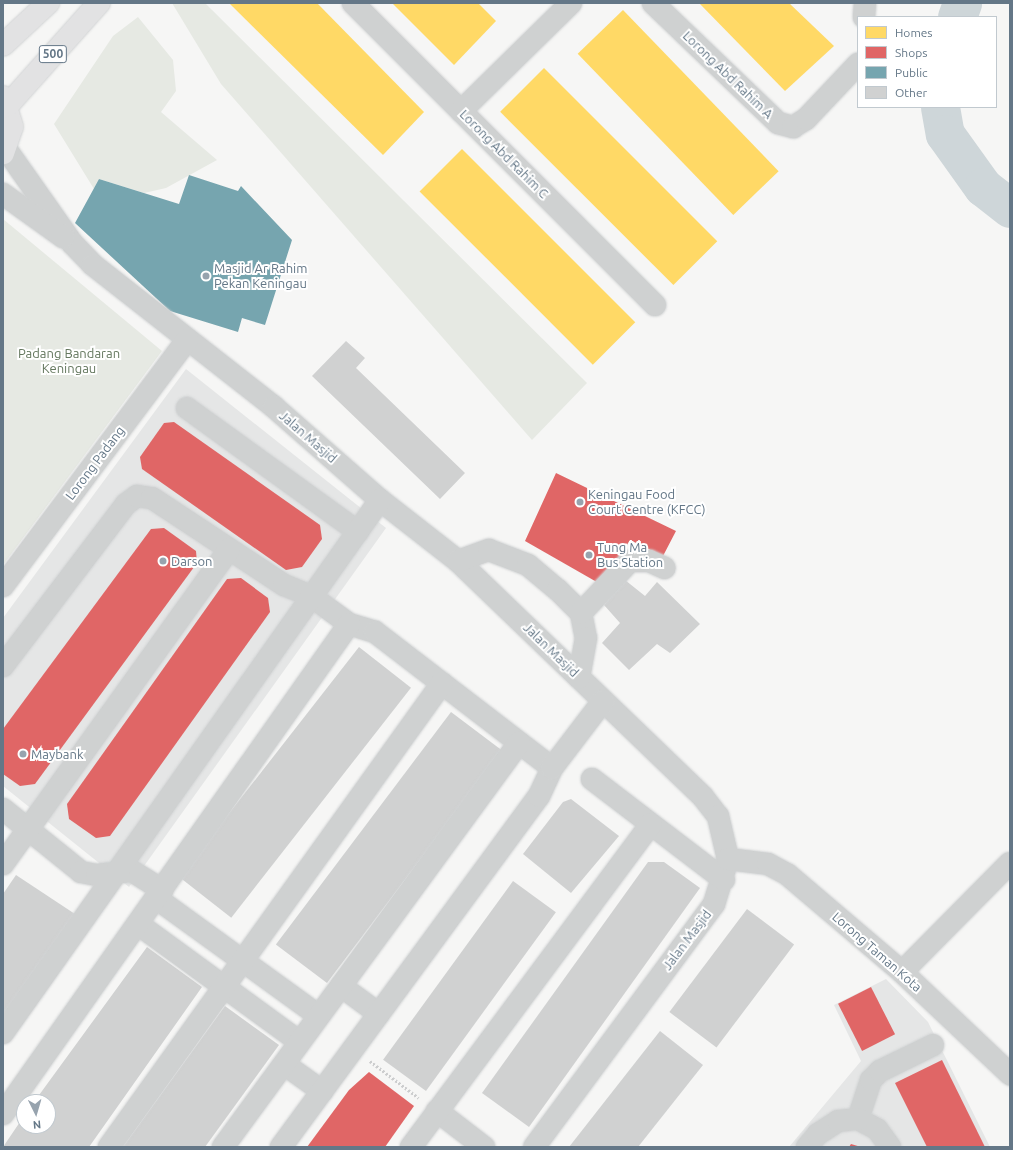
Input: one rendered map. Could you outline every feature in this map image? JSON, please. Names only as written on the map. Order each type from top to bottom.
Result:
[{"type":"main road","points":[[3,44],[48,3]]},
{"type":"main road","name":"500","points":[[4,151],[12,127],[6,101],[99,3]]},
{"type":"street","name":"Lorong Abd Rahim C","points":[[353,3],[655,305]]},
{"type":"street","points":[[461,111],[572,3]]},
{"type":"street","name":"Lorong Abd Rahim A","points":[[653,3],[778,123],[793,127],[806,119],[857,65]]},
{"type":"street","points":[[864,3],[864,16]]},
{"type":"street","points":[[4,151],[72,244]]},
{"type":"street","points":[[3,194],[72,244]]},
{"type":"street","name":"Jalan Masjid","points":[[72,244],[187,340],[274,407],[380,500],[458,561],[703,796],[718,816],[726,870],[714,904],[534,1147]]},
{"type":"street","name":"Lorong Padang","points":[[3,586],[187,340]]},
{"type":"street","points":[[187,408],[358,532]]},
{"type":"street","points":[[3,666],[126,504],[137,496],[152,498],[284,585],[311,596],[349,624],[375,632],[552,768]]},
{"type":"street","points":[[3,1033],[380,500]]},
{"type":"street","points":[[3,864],[229,550]]},
{"type":"street","points":[[458,561],[489,550],[528,564],[581,613],[586,638],[579,677]]},
{"type":"street","points":[[581,613],[630,561],[649,561],[665,568]]},
{"type":"street","points":[[3,1114],[349,624]]},
{"type":"street","points":[[109,1147],[442,683]]},
{"type":"street","points":[[281,1147],[539,796],[552,768],[603,701]]},
{"type":"street","points":[[223,1147],[519,743]]},
{"type":"street","points":[[592,779],[651,824],[726,870]]},
{"type":"street","points":[[3,809],[81,872],[92,875],[132,871],[243,961],[319,1016]]},
{"type":"street","points":[[411,1147],[651,824]]},
{"type":"street","points":[[902,972],[1010,863]]},
{"type":"street","name":"Lorong Taman Kota","points":[[726,870],[768,864],[787,874],[902,972],[1010,1074]]},
{"type":"street","points":[[138,924],[300,1042]]},
{"type":"street","points":[[341,986],[379,1014]]},
{"type":"street","points":[[858,1119],[871,1080],[880,1071],[933,1044]]},
{"type":"street","points":[[284,1064],[322,1091]]},
{"type":"street","points":[[437,1112],[484,1147]]},
{"type":"street","points":[[807,1147],[818,1134],[838,1122],[858,1119],[877,1129],[890,1147]]},
{"type":"path","points":[[353,1049],[437,1112]]},
{"type":"shaded area","points":[[186,369],[386,528],[129,887],[3,786],[3,618]]},
{"type":"shaded area","points":[[886,979],[928,1022],[990,1147],[789,1147],[861,1061],[834,1005]]},
{"type":"green space","points":[[172,3],[205,3],[587,383],[532,440],[221,84]]},
{"type":"green space","points":[[138,17],[173,60],[176,91],[161,112],[217,160],[166,188],[144,193],[99,179],[94,189],[54,124],[113,36]]},
{"type":"green space","name":"Padang Bandaran Keningau","points":[[3,219],[162,351],[3,565]]},
{"type":"building: Homes","points":[[229,3],[317,3],[424,112],[383,155]]},
{"type":"building: Homes","points":[[392,3],[478,3],[496,21],[454,65]]},
{"type":"building: Homes","points":[[699,3],[789,3],[834,46],[785,91]]},
{"type":"building: Homes","points":[[623,10],[779,171],[733,215],[578,54]]},
{"type":"building: Homes","points":[[544,68],[717,241],[673,285],[500,112]]},
{"type":"building: Homes","points":[[462,149],[635,322],[593,365],[420,191]]},
{"type":"building: Shops","points":[[174,422],[320,525],[322,539],[302,567],[286,570],[142,469],[140,457],[164,423]]},
{"type":"building: Shops","name":"Keningau Food Court Centre (KFCC)","points":[[556,473],[676,531],[663,556],[630,540],[602,585],[525,541]]},
{"type":"building: Shops","points":[[164,528],[196,551],[197,563],[35,784],[20,786],[3,774],[3,729],[151,529]]},
{"type":"building: Shops","points":[[241,578],[268,598],[270,612],[110,836],[96,838],[69,819],[67,804],[227,579]]},
{"type":"building: Shops","points":[[871,987],[895,1034],[862,1051],[838,1004]]},
{"type":"building: Shops","points":[[942,1060],[985,1147],[927,1147],[895,1083]]},
{"type":"building: Shops","points":[[369,1072],[414,1106],[385,1147],[307,1147],[349,1090]]},
{"type":"building: Shops","points":[[851,1144],[861,1147],[849,1147]]},
{"type":"building: Public","name":"Masjid Ar Rahim Pekan Keningau","points":[[189,175],[238,191],[241,186],[292,240],[265,325],[242,318],[238,332],[170,311],[75,223],[99,179],[179,204]]},
{"type":"building: Other","points":[[346,341],[365,358],[356,368],[465,473],[440,499],[312,376]]},
{"type":"building: Other","points":[[625,580],[645,596],[657,582],[700,624],[670,653],[657,644],[629,670],[602,643],[620,623],[604,605]]},
{"type":"building: Other","points":[[359,647],[411,688],[231,918],[179,877]]},
{"type":"building: Other","points":[[451,712],[502,751],[327,983],[276,944]]},
{"type":"building: Other","points":[[571,799],[619,836],[571,893],[523,854],[563,802]]},
{"type":"building: Other","points":[[648,862],[664,862],[700,888],[529,1127],[482,1093]]},
{"type":"building: Other","points":[[16,875],[78,916],[3,1022],[3,894]]},
{"type":"building: Other","points":[[513,881],[556,912],[426,1091],[383,1060]]},
{"type":"building: Other","points":[[747,909],[794,945],[716,1048],[669,1012]]},
{"type":"building: Other","points":[[147,947],[202,987],[89,1147],[3,1147],[16,1128],[16,1134],[56,1134],[56,1094],[40,1094]]},
{"type":"building: Other","points":[[225,1006],[279,1045],[205,1147],[123,1147]]},
{"type":"building: Other","points":[[660,1031],[703,1065],[638,1147],[569,1147]]},
{"type":"waterway","points":[[957,16],[962,3]]},
{"type":"waterway","points":[[940,108],[945,134],[983,187],[1010,208]]},
{"type":"place","name":"Masjid Ar Rahim Pekan Keningau","points":[[206,276]]},
{"type":"place","name":"Keningau Food Court Centre (KFCC)","points":[[580,502]]},
{"type":"place","name":"Tung Ma Bus Station","points":[[589,555]]},
{"type":"place","name":"Darson","points":[[163,561]]},
{"type":"place","name":"Maybank","points":[[23,754]]}]
